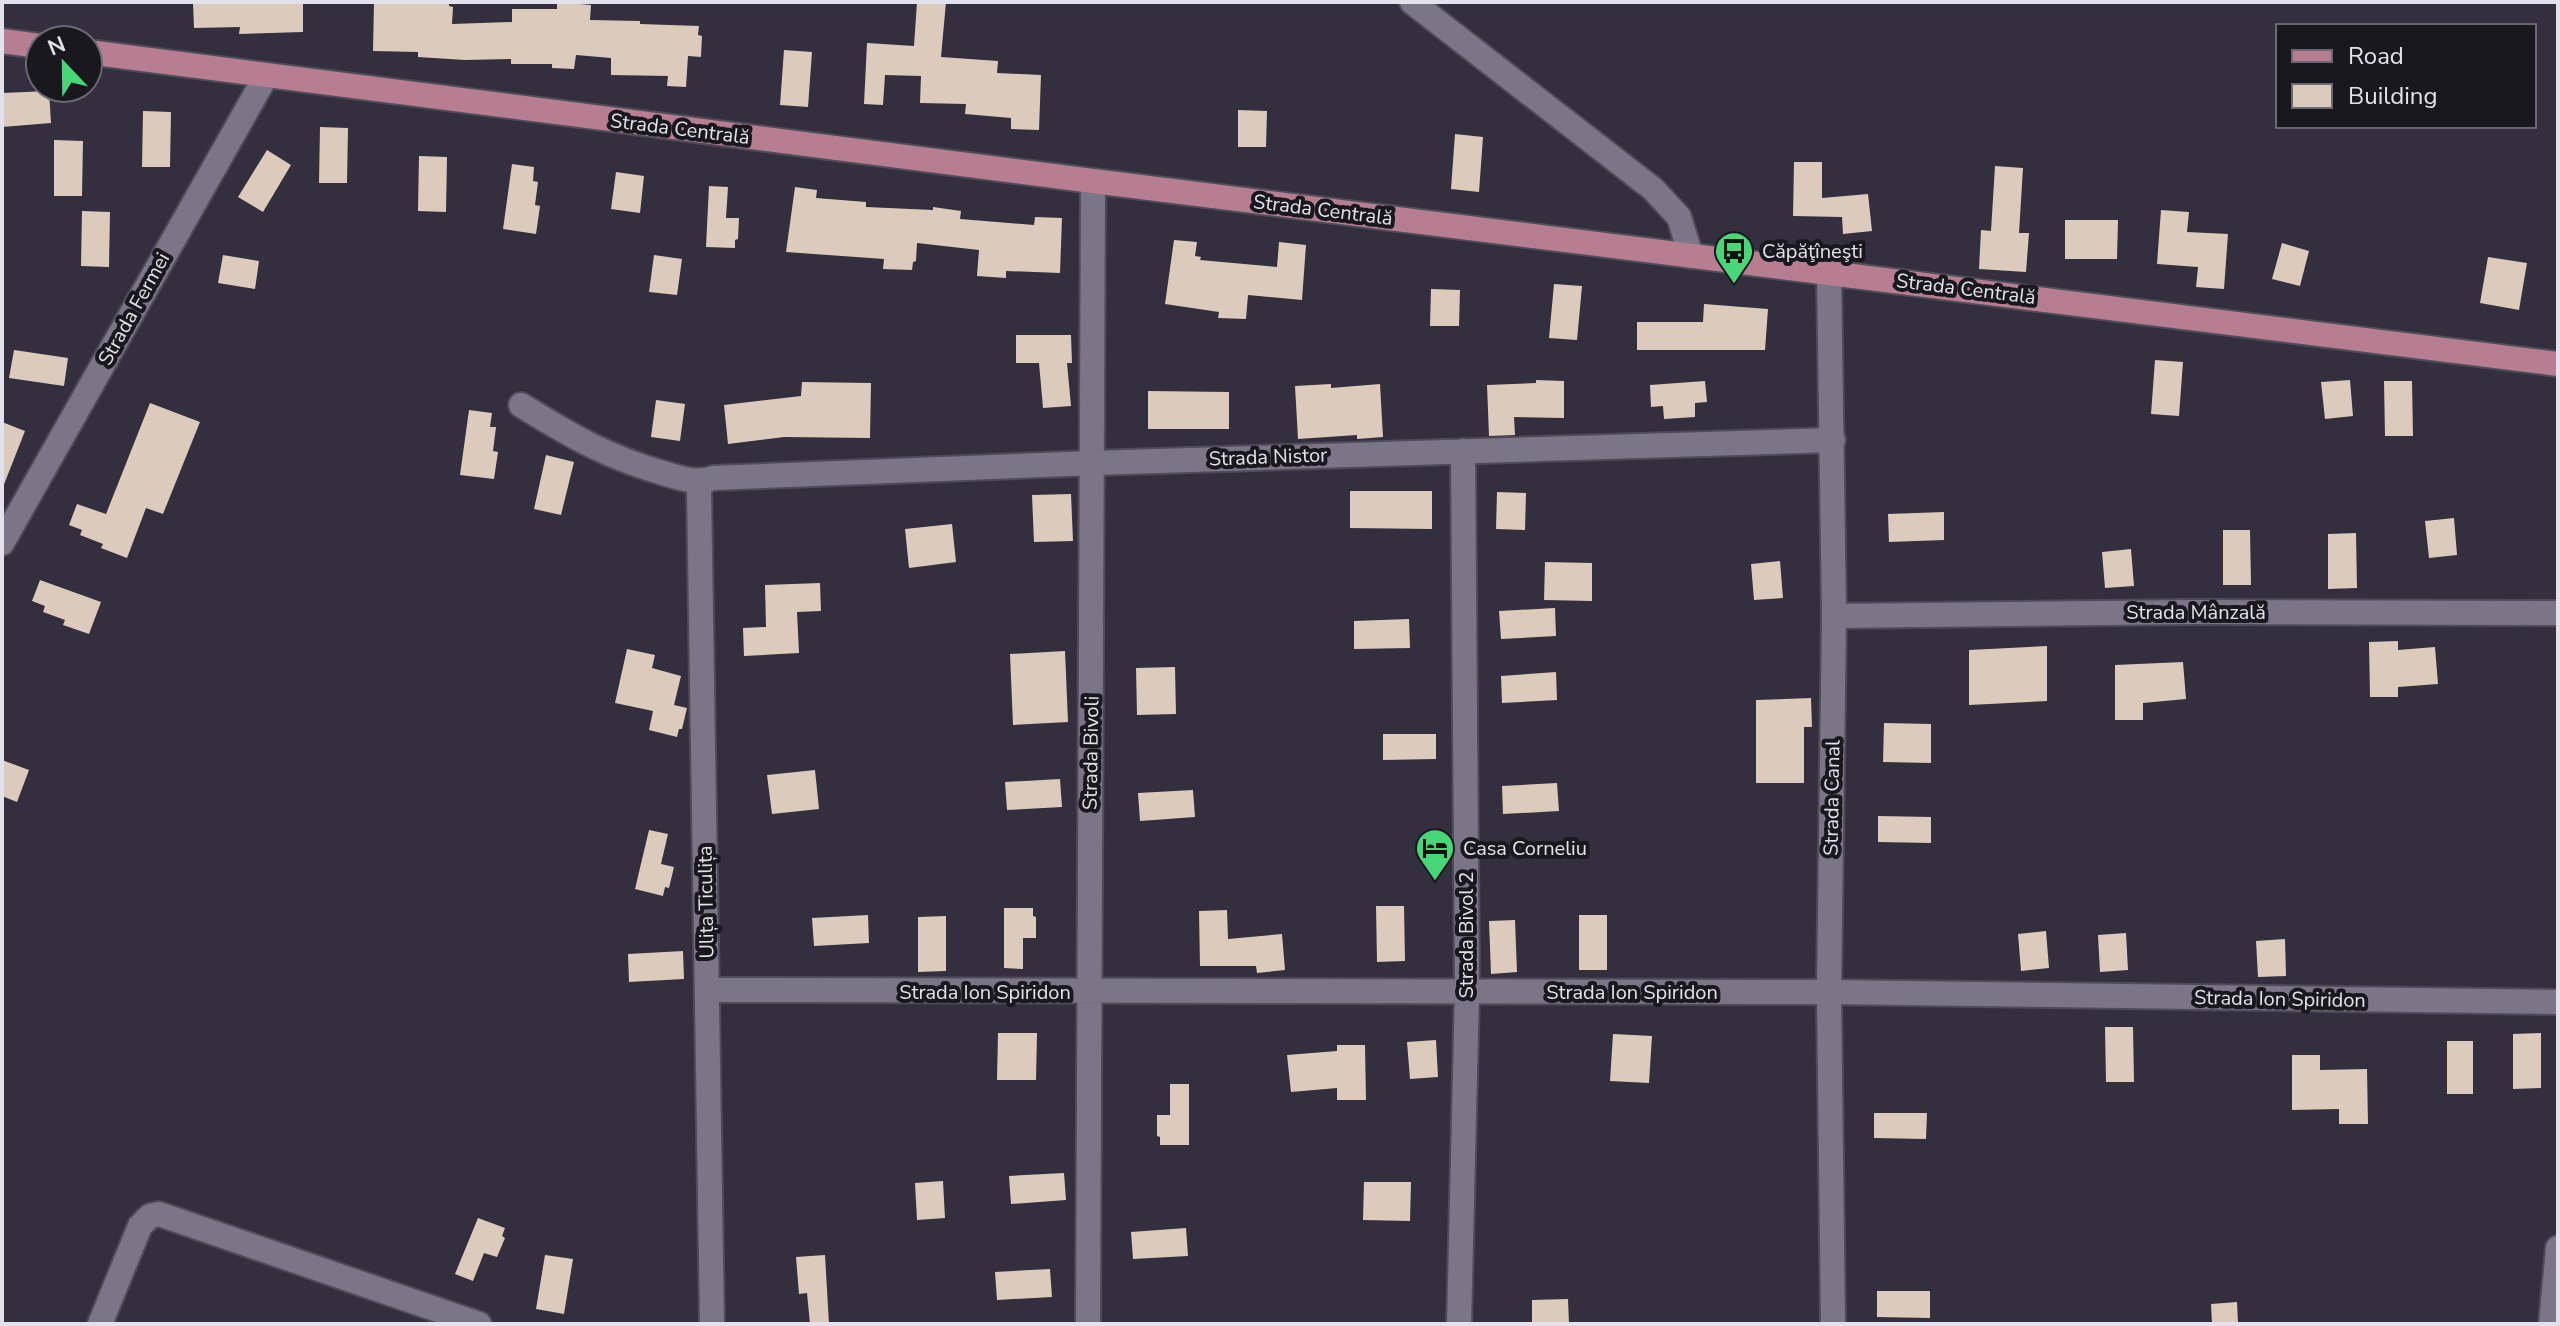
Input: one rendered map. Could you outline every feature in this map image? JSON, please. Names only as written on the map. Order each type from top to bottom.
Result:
[{"type":"main road","points":[[2,41],[24,44]]},
{"type":"main road","name":"Strada Centrală","points":[[104,54],[2558,364]]},
{"type":"street","points":[[1412,2],[1653,189],[1679,217],[1691,256]]},
{"type":"street","name":"Strada Fermei","points":[[2,543],[266,76]]},
{"type":"street","name":"Strada Bivoli","points":[[1088,1324],[1093,181]]},
{"type":"street","name":"Strada Canal","points":[[1829,272],[1834,616],[1829,992],[1833,1324]]},
{"type":"street","name":"Strada Nistor","points":[[521,405],[593,448],[626,463],[703,482],[713,478],[1093,463],[1833,440]]},
{"type":"street","name":"Strada Bivol 2","points":[[1459,1324],[1467,991],[1463,451]]},
{"type":"street","name":"Ulița Ticulița","points":[[703,482],[699,489],[712,1324]]},
{"type":"street","name":"Strada Mânzală","points":[[1834,616],[2192,612],[2558,613]]},
{"type":"street","name":"Strada Ion Spiridon","points":[[707,990],[1829,992],[2558,1002]]},
{"type":"street","points":[[100,1324],[140,1226],[150,1216],[159,1214],[479,1324]]},
{"type":"street","points":[[2551,1324],[2558,1248]]},
{"type":"building","points":[[193,2],[303,2],[303,32],[239,34],[240,27],[194,28]]},
{"type":"building","points":[[374,2],[449,2],[449,6],[453,7],[452,24],[512,22],[512,9],[557,9],[557,2],[591,5],[590,20],[699,26],[701,57],[688,56],[686,87],[667,86],[668,76],[611,75],[611,58],[576,55],[574,69],[552,68],[552,64],[511,64],[511,59],[465,60],[418,57],[418,52],[373,51]]},
{"type":"building","points":[[917,2],[946,2],[941,57],[998,61],[997,73],[1041,75],[1039,130],[1011,129],[1011,118],[965,114],[966,104],[920,103],[921,76],[885,75],[883,105],[864,104],[867,43],[914,46]]},
{"type":"building","points":[[784,50],[812,52],[808,107],[780,105]]},
{"type":"building","points":[[24,92],[24,104],[50,104],[51,123],[2,127],[2,93]]},
{"type":"building","points":[[1238,110],[1267,111],[1266,147],[1238,147]]},
{"type":"building","points":[[143,111],[171,112],[170,167],[142,167]]},
{"type":"building","points":[[320,127],[348,128],[347,183],[319,183]]},
{"type":"building","points":[[1455,134],[1483,137],[1479,192],[1451,189]]},
{"type":"building","points":[[54,140],[83,141],[82,196],[54,196]]},
{"type":"building","points":[[267,150],[291,165],[263,212],[238,197]]},
{"type":"building","points":[[419,156],[447,157],[446,212],[418,211]]},
{"type":"building","points":[[1794,162],[1822,162],[1822,198],[1868,194],[1872,231],[1843,234],[1842,217],[1793,216]]},
{"type":"building","points":[[512,164],[534,167],[533,181],[538,182],[535,205],[540,206],[536,234],[503,229]]},
{"type":"building","points":[[1995,166],[2023,168],[2019,233],[2029,233],[2026,272],[1979,269],[1981,230],[1991,231]]},
{"type":"building","points":[[616,172],[644,176],[640,213],[611,209]]},
{"type":"building","points":[[709,186],[728,187],[726,218],[739,218],[735,248],[706,247]]},
{"type":"building","points":[[795,187],[817,190],[816,198],[866,202],[866,207],[933,210],[933,207],[961,211],[960,219],[1034,225],[1035,217],[1062,218],[1060,273],[1006,271],[1006,278],[977,276],[979,250],[917,243],[912,270],[883,269],[884,259],[786,252]]},
{"type":"building","points":[[2161,210],[2189,212],[2187,232],[2228,234],[2224,289],[2196,287],[2198,267],[2157,264]]},
{"type":"building","points":[[82,211],[110,212],[109,267],[81,266]]},
{"type":"building","points":[[2065,220],[2118,220],[2117,259],[2065,259]]},
{"type":"building","points":[[1174,240],[1197,242],[1195,256],[1201,257],[1200,260],[1277,267],[1279,242],[1306,245],[1302,300],[1248,295],[1246,319],[1218,318],[1219,312],[1165,304]]},
{"type":"building","points":[[2282,243],[2309,251],[2300,286],[2272,279]]},
{"type":"building","points":[[223,255],[259,261],[255,289],[218,283]]},
{"type":"building","points":[[654,255],[682,259],[677,295],[649,292]]},
{"type":"building","points":[[2488,257],[2527,263],[2519,310],[2480,303]]},
{"type":"building","points":[[1554,284],[1582,286],[1577,340],[1549,338]]},
{"type":"building","points":[[1431,289],[1460,290],[1459,326],[1430,326]]},
{"type":"building","points":[[1704,304],[1768,309],[1765,350],[1637,350],[1637,322],[1703,322]]},
{"type":"building","points":[[1016,335],[1071,335],[1072,363],[1067,363],[1071,406],[1043,408],[1039,363],[1016,363]]},
{"type":"building","points":[[14,350],[68,358],[64,386],[9,378]]},
{"type":"building","points":[[2155,360],[2183,362],[2179,416],[2151,414]]},
{"type":"building","points":[[1536,380],[1564,381],[1564,418],[1514,417],[1515,435],[1489,436],[1487,385],[1536,383]]},
{"type":"building","points":[[2350,380],[2353,416],[2325,419],[2321,382]]},
{"type":"building","points":[[1705,381],[1707,402],[1695,403],[1695,417],[1664,419],[1663,406],[1651,407],[1650,385]]},
{"type":"building","points":[[2384,381],[2412,381],[2413,436],[2385,436]]},
{"type":"building","points":[[802,382],[871,383],[870,438],[784,437],[728,444],[724,405],[801,396]]},
{"type":"building","points":[[1331,384],[1331,388],[1380,384],[1383,437],[1357,439],[1357,435],[1298,439],[1295,386]]},
{"type":"building","points":[[1148,391],[1229,392],[1229,429],[1148,429]]},
{"type":"building","points":[[656,400],[685,404],[680,441],[651,437]]},
{"type":"building","points":[[150,403],[200,422],[163,514],[146,508],[127,558],[101,548],[103,544],[80,535],[82,530],[69,525],[77,504],[106,514]]},
{"type":"building","points":[[469,410],[492,413],[490,427],[496,427],[493,451],[498,452],[494,479],[460,475]]},
{"type":"building","points":[[2,422],[25,431],[3,487],[2,487]]},
{"type":"building","points":[[546,455],[574,462],[561,515],[534,509]]},
{"type":"building","points":[[1350,491],[1432,491],[1432,529],[1350,528]]},
{"type":"building","points":[[1497,492],[1526,493],[1525,530],[1496,529]]},
{"type":"building","points":[[1071,494],[1073,541],[1034,542],[1032,495]]},
{"type":"building","points":[[1944,512],[1944,540],[1889,542],[1888,514]]},
{"type":"building","points":[[2454,518],[2457,555],[2429,558],[2425,521]]},
{"type":"building","points":[[952,524],[956,562],[909,568],[905,529]]},
{"type":"building","points":[[2223,530],[2250,530],[2251,585],[2223,585]]},
{"type":"building","points":[[2356,533],[2357,588],[2328,589],[2328,534]]},
{"type":"building","points":[[2131,549],[2134,586],[2105,588],[2102,552]]},
{"type":"building","points":[[1780,561],[1783,598],[1754,600],[1751,564]]},
{"type":"building","points":[[1545,562],[1592,563],[1592,601],[1544,600]]},
{"type":"building","points":[[40,580],[101,602],[89,634],[63,625],[65,620],[43,612],[45,606],[32,601]]},
{"type":"building","points":[[820,583],[821,611],[797,612],[799,653],[744,656],[743,628],[766,627],[765,585]]},
{"type":"building","points":[[1555,608],[1556,636],[1501,639],[1499,611]]},
{"type":"building","points":[[1409,619],[1410,648],[1354,649],[1354,621]]},
{"type":"building","points":[[2398,641],[2398,650],[2435,647],[2438,684],[2398,687],[2398,697],[2370,697],[2369,642]]},
{"type":"building","points":[[2047,646],[2047,701],[1969,705],[1969,650]]},
{"type":"building","points":[[627,649],[655,655],[652,668],[681,676],[674,705],[687,708],[677,737],[649,730],[653,711],[615,703]]},
{"type":"building","points":[[1065,651],[1068,722],[1013,725],[1010,654]]},
{"type":"building","points":[[2183,662],[2186,699],[2143,703],[2143,720],[2115,720],[2115,665]]},
{"type":"building","points":[[1175,667],[1176,714],[1137,715],[1136,668]]},
{"type":"building","points":[[1556,672],[1557,700],[1502,703],[1501,676]]},
{"type":"building","points":[[1811,698],[1812,727],[1804,727],[1804,783],[1756,783],[1756,700]]},
{"type":"building","points":[[1884,723],[1931,724],[1931,763],[1883,762]]},
{"type":"building","points":[[1383,734],[1436,734],[1436,759],[1383,760]]},
{"type":"building","points":[[2,760],[29,770],[17,802],[2,796]]},
{"type":"building","points":[[815,770],[819,809],[772,814],[767,775]]},
{"type":"building","points":[[1060,779],[1062,807],[1007,810],[1005,782]]},
{"type":"building","points":[[1557,783],[1559,811],[1503,814],[1502,786]]},
{"type":"building","points":[[1193,790],[1195,817],[1140,821],[1138,793]]},
{"type":"building","points":[[1878,816],[1931,817],[1931,843],[1878,842]]},
{"type":"building","points":[[649,830],[668,834],[661,864],[674,867],[669,888],[665,887],[663,896],[635,889]]},
{"type":"building","points":[[1376,906],[1404,906],[1405,961],[1377,962]]},
{"type":"building","points":[[1004,908],[1033,908],[1033,916],[1036,917],[1036,938],[1023,938],[1023,969],[1004,968]]},
{"type":"building","points":[[1227,910],[1228,939],[1282,934],[1285,970],[1257,973],[1256,966],[1200,966],[1199,911]]},
{"type":"building","points":[[868,915],[869,943],[814,946],[812,918]]},
{"type":"building","points":[[1579,915],[1607,915],[1607,970],[1579,970]]},
{"type":"building","points":[[946,916],[946,971],[918,972],[918,917]]},
{"type":"building","points":[[1515,920],[1517,972],[1491,974],[1489,921]]},
{"type":"building","points":[[2046,931],[2049,968],[2021,971],[2018,934]]},
{"type":"building","points":[[2126,933],[2128,970],[2100,972],[2098,935]]},
{"type":"building","points":[[2285,939],[2286,976],[2258,977],[2256,941]]},
{"type":"building","points":[[683,951],[684,979],[629,982],[628,954]]},
{"type":"building","points":[[2105,1027],[2133,1027],[2134,1082],[2106,1082]]},
{"type":"building","points":[[998,1033],[1037,1033],[1036,1080],[997,1080]]},
{"type":"building","points":[[2541,1033],[2541,1088],[2513,1089],[2513,1034]]},
{"type":"building","points":[[1613,1034],[1652,1036],[1649,1083],[1610,1081]]},
{"type":"building","points":[[1436,1040],[1438,1077],[1410,1079],[1407,1042]]},
{"type":"building","points":[[2447,1041],[2473,1041],[2473,1094],[2447,1094]]},
{"type":"building","points":[[1337,1045],[1365,1045],[1366,1100],[1337,1100],[1337,1088],[1291,1092],[1287,1055],[1337,1051]]},
{"type":"building","points":[[2292,1055],[2320,1055],[2320,1070],[2367,1069],[2368,1124],[2339,1124],[2339,1109],[2292,1110]]},
{"type":"building","points":[[1170,1084],[1189,1084],[1189,1145],[1160,1145],[1160,1137],[1157,1136],[1157,1115],[1170,1115]]},
{"type":"building","points":[[1874,1113],[1927,1113],[1926,1139],[1874,1138]]},
{"type":"building","points":[[1064,1173],[1066,1200],[1011,1204],[1009,1176]]},
{"type":"building","points":[[943,1181],[945,1218],[917,1220],[915,1183]]},
{"type":"building","points":[[1364,1182],[1411,1182],[1410,1221],[1363,1220]]},
{"type":"building","points":[[478,1218],[505,1228],[502,1236],[505,1238],[497,1257],[484,1253],[473,1281],[455,1274]]},
{"type":"building","points":[[1186,1228],[1188,1256],[1133,1259],[1131,1232]]},
{"type":"building","points":[[545,1255],[573,1259],[564,1314],[536,1309]]},
{"type":"building","points":[[825,1255],[829,1324],[810,1324],[807,1293],[799,1294],[796,1257]]},
{"type":"building","points":[[1050,1269],[1052,1297],[997,1300],[995,1272]]},
{"type":"building","points":[[1877,1291],[1930,1291],[1930,1318],[1877,1317]]},
{"type":"building","points":[[1568,1299],[1569,1324],[1532,1324],[1532,1300]]},
{"type":"building","points":[[2237,1302],[2238,1324],[2212,1324],[2211,1304]]},
{"type":"place","name":"Căpăţîneşti","points":[[1734,285]]},
{"type":"place","name":"Casa Corneliu","points":[[1435,882]]}]
